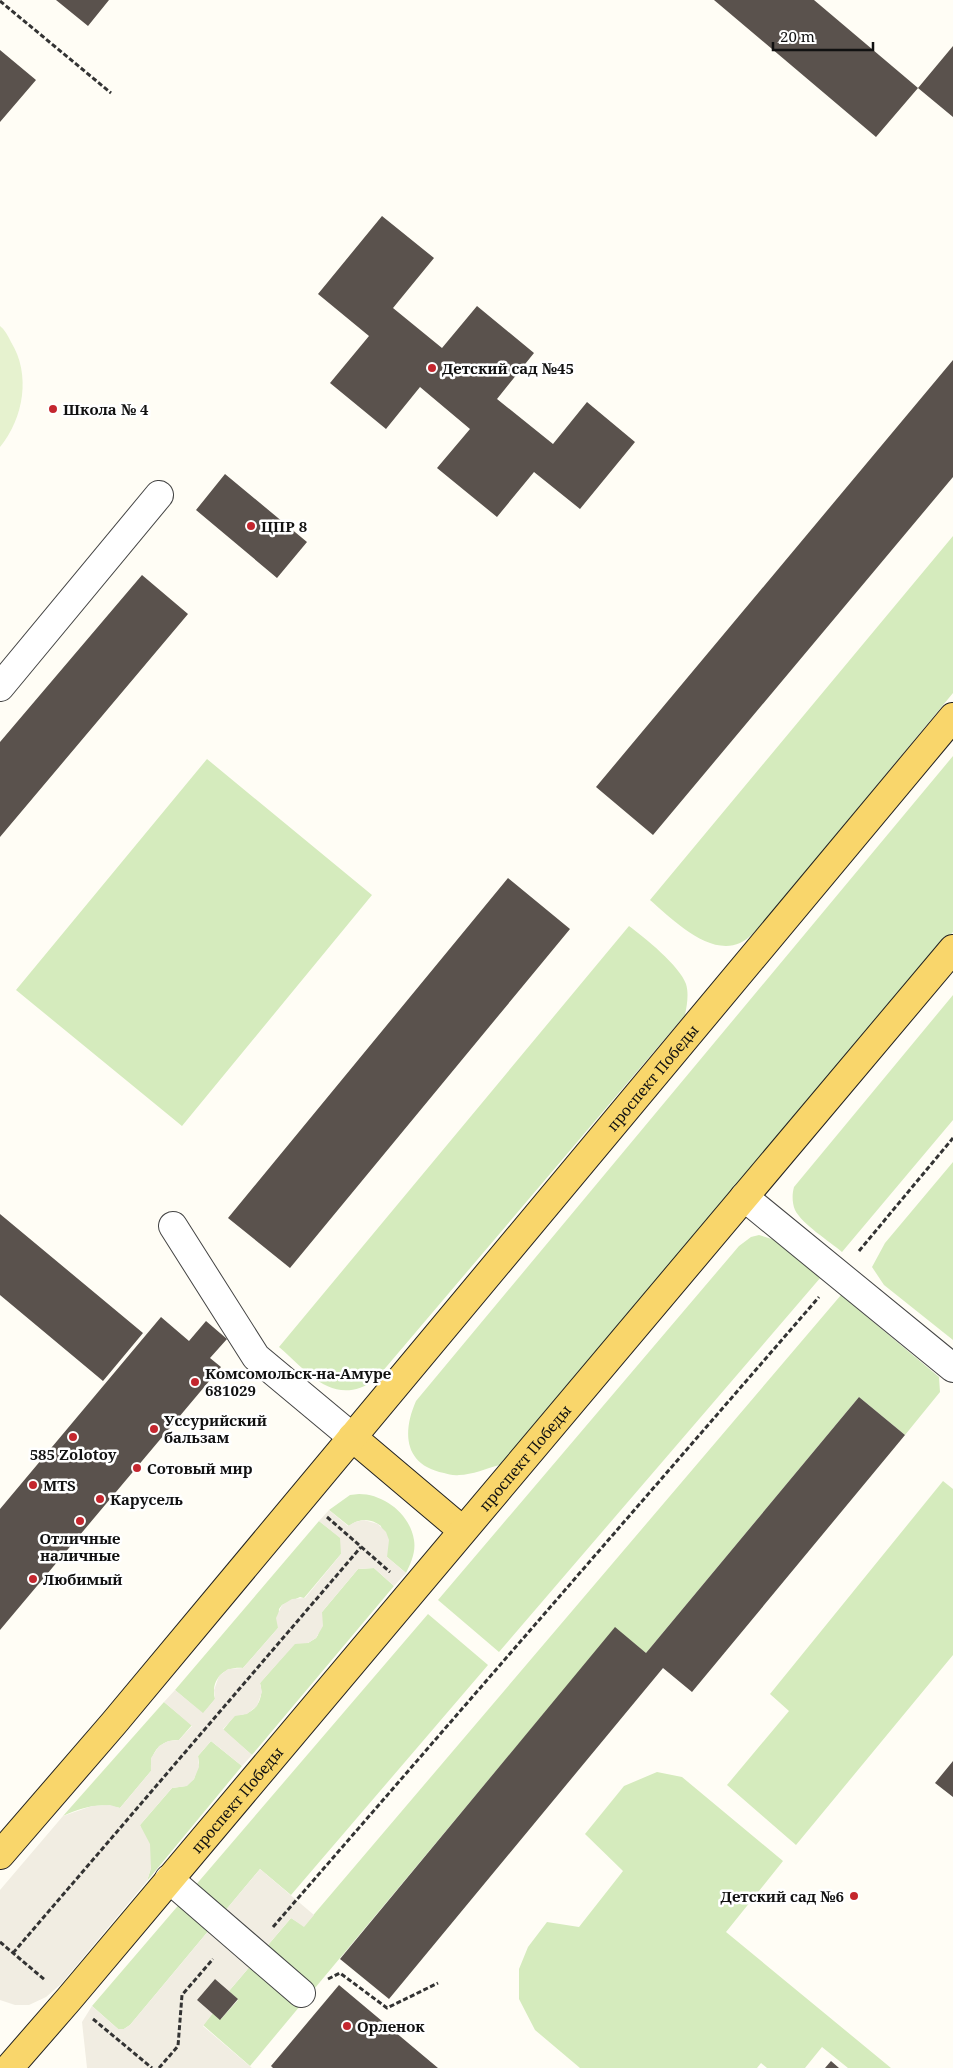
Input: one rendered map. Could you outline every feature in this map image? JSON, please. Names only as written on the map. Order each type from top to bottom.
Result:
[{"type":"main road","name":"проспект Победы","points":[[0,1855],[114,1723],[953,717]]},
{"type":"main road","name":"проспект Победы","points":[[8,2065],[169,1879],[953,950]]},
{"type":"main road","points":[[352,1437],[462,1530]]},
{"type":"lane","points":[[0,686],[159,495]]},
{"type":"lane","points":[[744,1197],[953,1368]]},
{"type":"lane","points":[[173,1226],[256,1357],[352,1437]]},
{"type":"lane","points":[[169,1879],[301,1993]]},
{"type":"path","points":[[0,1],[111,94]]},
{"type":"path","points":[[160,2068],[178,2046],[182,1995],[221,1948],[253,1951],[838,1274],[953,1138]]},
{"type":"path","points":[[325,1515],[394,1574]]},
{"type":"path","points":[[14,1953],[362,1547]]},
{"type":"path","points":[[301,1993],[340,1973],[387,2008],[438,1983]]},
{"type":"green space","points":[[0,326],[6,333],[17,355],[23,382],[22,396],[15,423],[0,447]]},
{"type":"green space","points":[[953,536],[953,693],[763,923],[749,937],[740,943],[728,946],[716,945],[691,934],[650,900]]},
{"type":"green space","points":[[953,756],[953,932],[500,1465],[469,1474],[455,1475],[431,1469],[421,1463],[414,1455],[408,1436],[416,1401]]},
{"type":"green space","points":[[207,759],[372,895],[182,1126],[16,990]]},
{"type":"green space","points":[[629,926],[661,952],[677,969],[686,984],[687,1003],[685,1015],[376,1379],[361,1387],[348,1390],[335,1389],[323,1384],[279,1347]]},
{"type":"green space","points":[[953,995],[953,1120],[842,1252],[798,1215],[793,1204],[794,1187]]},
{"type":"green space","points":[[953,1162],[953,1340],[884,1285],[872,1267],[885,1243]]},
{"type":"green space","points":[[759,1235],[775,1240],[821,1277],[499,1652],[438,1600],[739,1246],[751,1237]]},
{"type":"green space","points":[[841,1295],[939,1377],[940,1392],[905,1435],[859,1397],[646,1653],[615,1628],[250,2066],[203,2025],[213,2013],[221,2019],[238,2000],[229,1991],[291,1918],[304,1926]]},
{"type":"green space","points":[[943,1481],[953,1489],[953,1655],[796,1845],[727,1785],[789,1711],[770,1694]]},
{"type":"green space","points":[[350,1495],[368,1495],[386,1502],[394,1507],[407,1522],[412,1531],[414,1549],[413,1557],[406,1573],[387,1557],[381,1526],[365,1520],[349,1526],[329,1510]]},
{"type":"green space","points":[[319,1521],[341,1538],[341,1554],[304,1598],[300,1597],[282,1605],[279,1609],[278,1628],[243,1668],[230,1669],[220,1676],[215,1686],[215,1699],[203,1714],[175,1690]]},
{"type":"green space","points":[[374,1568],[394,1586],[252,1755],[223,1730],[235,1715],[242,1715],[253,1710],[261,1695],[260,1683],[295,1643],[308,1643],[316,1638],[322,1612],[358,1569]]},
{"type":"green space","points":[[428,1614],[488,1665],[291,1895],[260,1869],[130,2025],[124,2029],[118,2029],[92,2006]]},
{"type":"green space","points":[[164,1702],[192,1725],[179,1740],[166,1742],[158,1748],[152,1758],[151,1771],[120,1808],[105,1805],[91,1806],[63,1816]]},
{"type":"green space","points":[[211,1741],[242,1766],[147,1881],[151,1868],[140,1825],[172,1788],[186,1786],[194,1779],[199,1763],[198,1756]]},
{"type":"green space","points":[[657,1772],[682,1777],[783,1861],[726,1932],[891,2068],[848,2068],[822,2047],[805,2068],[767,2068],[761,2063],[757,2068],[580,2068],[535,2030],[519,1999],[519,1969],[528,1947],[547,1922],[579,1927],[623,1871],[585,1834],[624,1786]]},
{"type":"shaded area","points":[[329,1510],[348,1526],[364,1520],[378,1524],[386,1532],[389,1540],[387,1557],[406,1573],[394,1586],[374,1568],[358,1569],[322,1612],[323,1626],[316,1638],[308,1643],[295,1644],[260,1683],[262,1692],[257,1706],[247,1714],[235,1716],[223,1729],[252,1755],[242,1766],[211,1741],[198,1756],[199,1767],[194,1779],[187,1786],[172,1788],[140,1825],[150,1844],[151,1868],[147,1881],[61,1984],[46,1997],[29,2005],[15,2005],[0,2000],[0,1890],[63,1816],[92,1806],[110,1805],[120,1808],[151,1771],[151,1758],[159,1746],[168,1741],[179,1740],[192,1726],[164,1702],[175,1690],[203,1713],[215,1699],[214,1690],[219,1676],[228,1669],[243,1668],[278,1628],[276,1618],[282,1605],[292,1599],[305,1598],[341,1554],[340,1538],[319,1521]]},
{"type":"shaded area","points":[[260,1869],[314,1915],[304,1927],[291,1918],[229,1991],[215,1979],[197,2000],[213,2013],[203,2026],[252,2068],[87,2068],[82,2022],[92,2006],[118,2029],[124,2029],[130,2025]]},
{"type":"building","points":[[56,0],[109,0],[88,26]]},
{"type":"building","points":[[714,0],[814,0],[918,88],[876,137]]},
{"type":"building","points":[[953,46],[953,117],[918,88]]},
{"type":"building","points":[[0,50],[36,80],[0,122]]},
{"type":"building","name":"Детский сад №45","points":[[382,216],[434,258],[393,308],[442,348],[477,306],[534,353],[497,399],[553,444],[587,402],[635,442],[580,509],[534,472],[497,517],[437,468],[470,429],[420,387],[386,429],[330,383],[369,336],[318,294]]},
{"type":"building","points":[[953,360],[953,477],[653,835],[596,787]]},
{"type":"building","name":"ЦПР 8","points":[[225,474],[307,542],[277,578],[196,510]]},
{"type":"building","points":[[142,575],[188,614],[0,837],[0,742]]},
{"type":"building","points":[[508,878],[570,929],[290,1268],[228,1218]]},
{"type":"building","points":[[0,1214],[143,1333],[103,1381],[0,1295]]},
{"type":"building","points":[[161,1317],[189,1341],[206,1321],[227,1339],[210,1358],[221,1367],[0,1630],[0,1509]]},
{"type":"building","points":[[859,1397],[905,1435],[692,1692],[663,1668],[389,1999],[340,1959],[615,1627],[646,1653]]},
{"type":"building","points":[[953,1761],[953,1797],[935,1783]]},
{"type":"building","points":[[215,1979],[238,1999],[220,2020],[197,2000]]},
{"type":"building","name":"Орленок","points":[[339,1985],[438,2068],[273,2068],[271,2066]]},
{"type":"building","points":[[831,2061],[839,2068],[825,2068]]},
{"type":"place","name":"Детский сад №45","points":[[432,368]]},
{"type":"place","name":"Школа № 4","points":[[53,409]]},
{"type":"place","name":"ЦПР 8","points":[[251,526]]},
{"type":"place","name":"Комсомольск-на-Амуре 681029","points":[[195,1382]]},
{"type":"place","name":"Уссурийский бальзам","points":[[154,1429]]},
{"type":"place","name":"585 Zolotoy","points":[[73,1437]]},
{"type":"place","name":"Сотовый мир","points":[[137,1468]]},
{"type":"place","name":"MTS","points":[[33,1485]]},
{"type":"place","name":"Карусель","points":[[100,1499]]},
{"type":"place","name":"Отличные наличные","points":[[80,1521]]},
{"type":"place","name":"Любимый","points":[[33,1579]]},
{"type":"place","name":"Детский сад №6","points":[[854,1896]]},
{"type":"place","name":"Орленок","points":[[347,2026]]}]
